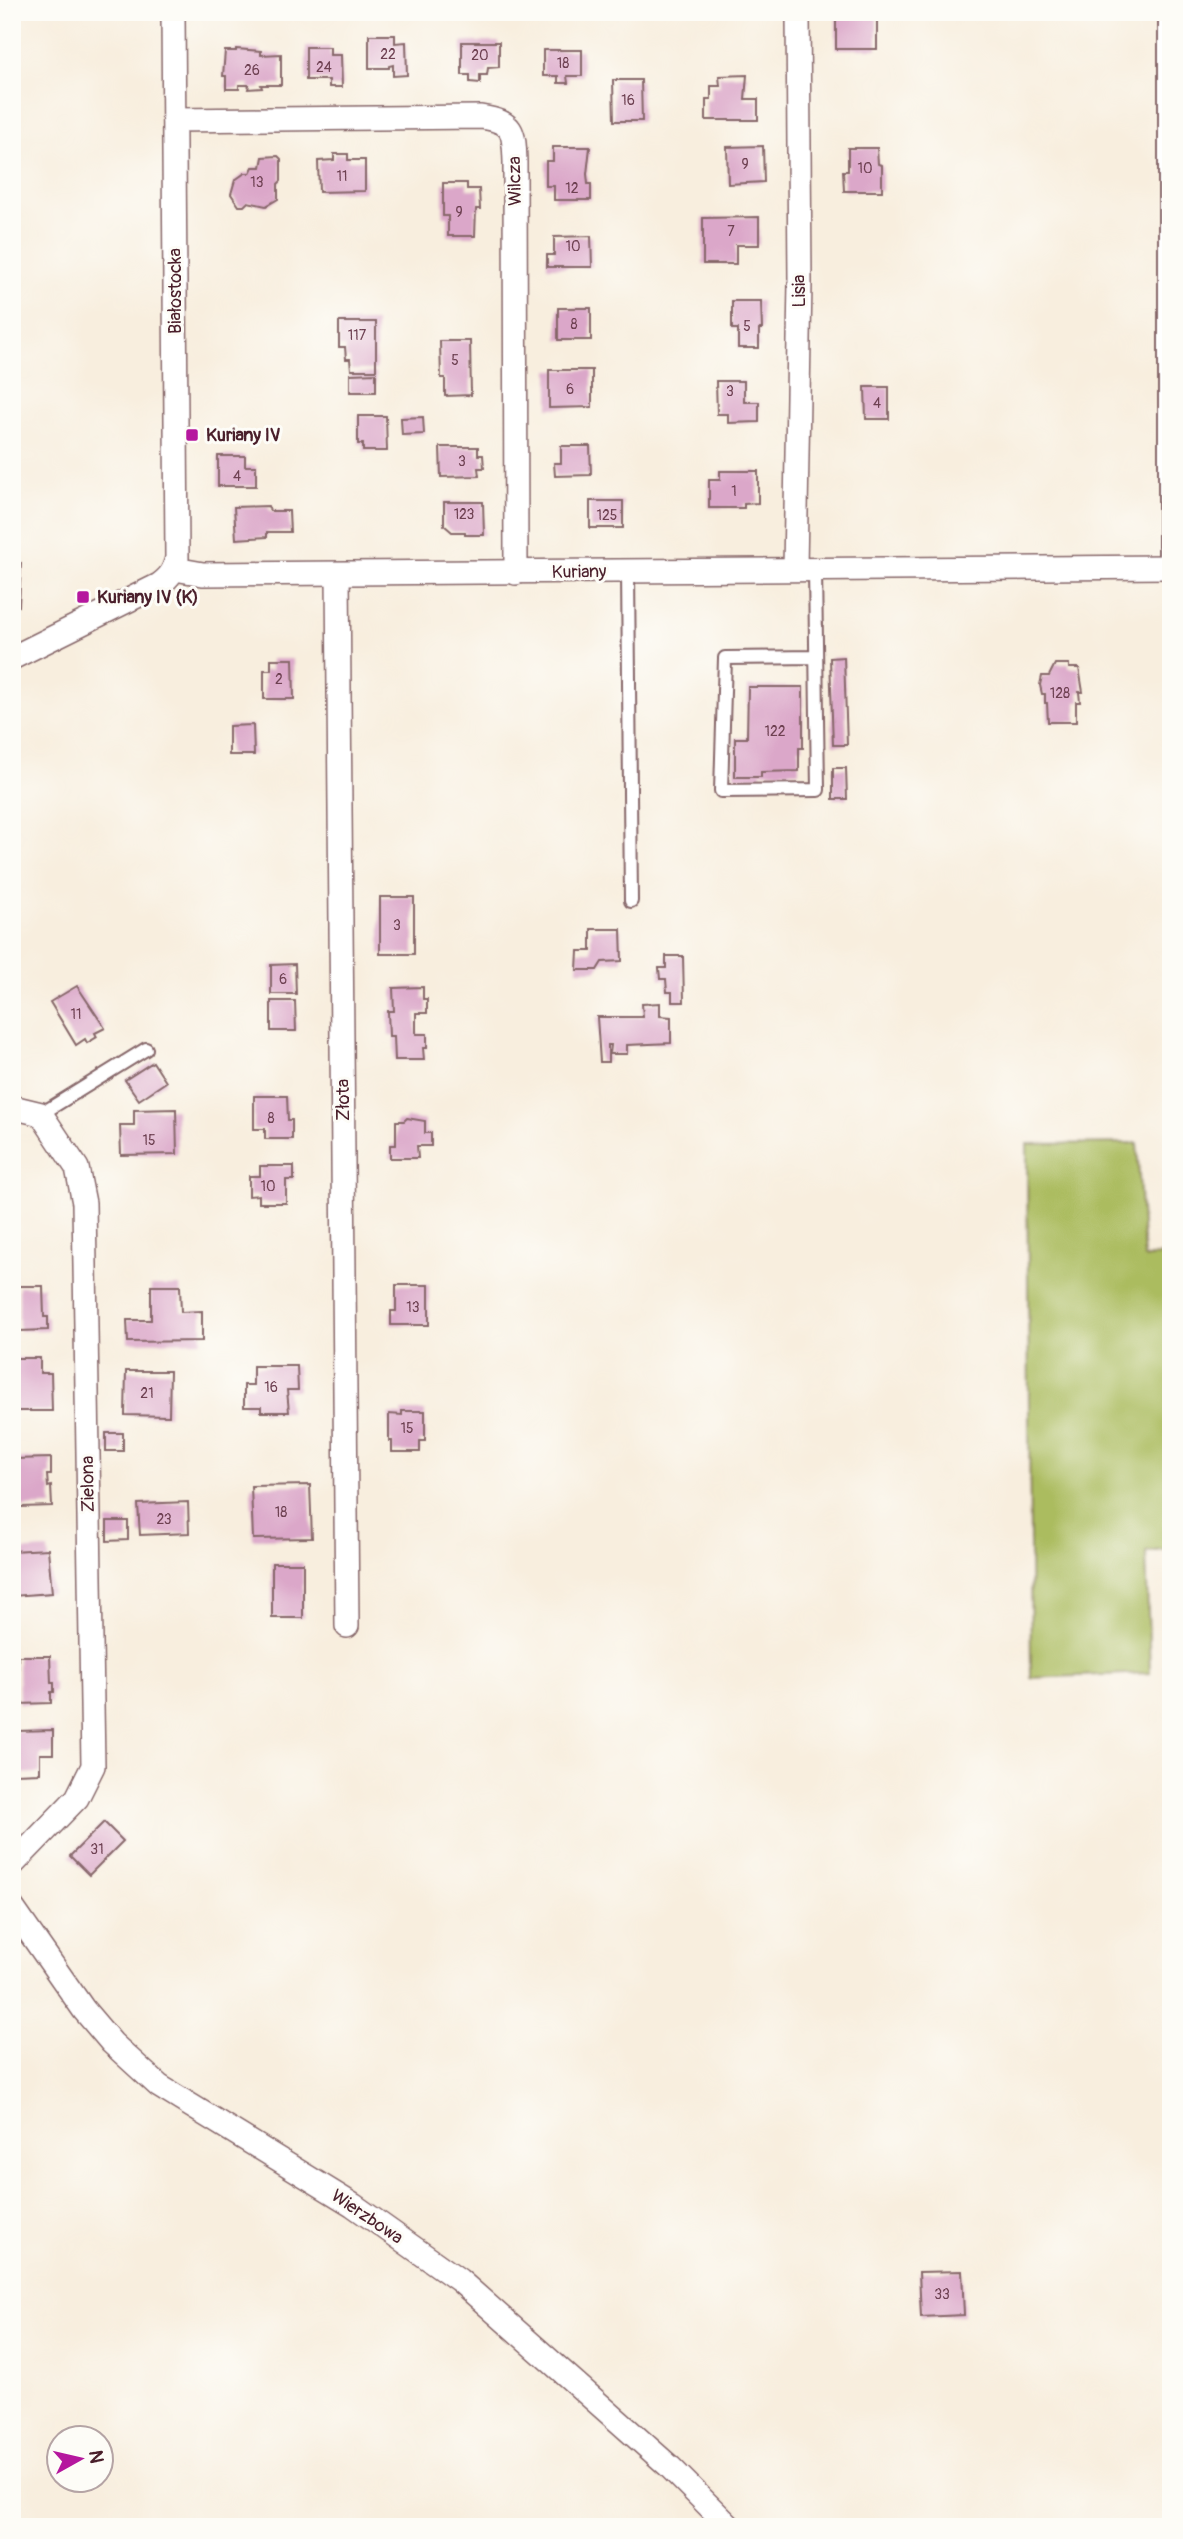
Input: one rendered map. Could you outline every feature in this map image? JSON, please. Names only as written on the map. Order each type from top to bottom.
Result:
[{"type":"street","name":"Białostocka","points":[[173,12],[175,569]]},
{"type":"street","name":"Lisia","points":[[798,12],[805,569]]},
{"type":"street","name":"Wilcza","points":[[174,120],[481,117],[499,120],[511,128],[515,162],[516,573]]},
{"type":"street","name":"Kuriany","points":[[175,569],[202,574],[338,574],[1168,567]]},
{"type":"street","points":[[12,659],[159,585],[169,578],[175,569]]},
{"type":"street","name":"Złota","points":[[338,574],[347,1626]]},
{"type":"street","points":[[12,1107],[41,1114]]},
{"type":"street","name":"Zielona","points":[[12,1865],[77,1798],[93,1766],[84,1203],[77,1168],[41,1114]]},
{"type":"street","name":"Wierzbowa","points":[[12,1907],[84,2010],[112,2043],[159,2086],[353,2205],[459,2280],[670,2467],[730,2527]]},
{"type":"lane","points":[[1165,12],[1168,567]]},
{"type":"lane","points":[[805,569],[816,657],[818,790],[721,791],[725,658],[816,657]]},
{"type":"lane","points":[[628,571],[631,901]]},
{"type":"lane","points":[[41,1114],[146,1049]]},
{"type":"green space","points":[[1137,1143],[1144,1258],[1171,1253],[1171,1549],[1146,1552],[1150,1673],[1031,1678],[1027,1144]]},
{"type":"building","points":[[836,12],[877,12],[877,49],[836,49]]},
{"type":"building","points":[[369,35],[395,35],[395,43],[406,42],[407,75],[393,76],[393,65],[389,68],[369,68]]},
{"type":"building","points":[[462,42],[499,42],[499,67],[488,68],[487,75],[480,75],[480,83],[470,82],[470,75],[462,75]]},
{"type":"building","points":[[306,47],[330,47],[330,55],[341,55],[342,87],[329,87],[329,80],[306,80]]},
{"type":"building","points":[[543,50],[582,50],[582,76],[567,76],[568,83],[558,83],[558,76],[543,76]]},
{"type":"building","points":[[225,51],[261,51],[261,55],[281,54],[281,85],[261,85],[262,88],[248,89],[249,85],[239,85],[239,89],[226,89],[226,76],[223,76]]},
{"type":"building","points":[[747,75],[745,99],[758,99],[758,120],[706,120],[706,99],[711,99],[711,86],[720,86],[719,76]]},
{"type":"building","points":[[613,80],[641,80],[642,121],[614,121]]},
{"type":"building","points":[[763,146],[764,182],[728,184],[727,147]]},
{"type":"building","points":[[553,147],[590,147],[587,174],[588,184],[591,184],[591,200],[554,200],[554,186],[546,186],[546,161],[553,161]]},
{"type":"building","points":[[848,148],[877,148],[878,164],[882,165],[882,191],[844,191],[843,171],[848,171]]},
{"type":"building","points":[[334,154],[348,154],[348,160],[365,160],[365,191],[319,192],[318,161],[334,160]]},
{"type":"building","points":[[278,156],[281,159],[281,181],[278,184],[278,199],[266,206],[248,202],[239,206],[231,194],[235,180],[245,173],[250,173],[253,167],[261,167],[263,157]]},
{"type":"building","points":[[443,183],[467,183],[467,189],[479,189],[480,209],[476,209],[475,236],[448,236],[448,216],[443,216]]},
{"type":"building","points":[[12,209],[18,209],[19,254],[12,254]]},
{"type":"building","points":[[759,217],[759,245],[736,245],[736,264],[703,264],[703,218]]},
{"type":"building","points":[[591,236],[592,267],[547,267],[547,255],[554,255],[554,237]]},
{"type":"building","points":[[732,301],[761,301],[762,329],[759,329],[759,348],[738,348],[738,329],[732,329]]},
{"type":"building","points":[[558,308],[591,308],[591,340],[558,340]]},
{"type":"building","points":[[339,322],[376,322],[376,370],[351,370],[345,347],[339,347]]},
{"type":"building","points":[[440,341],[470,341],[471,395],[445,396],[445,378],[441,378]]},
{"type":"building","points":[[549,370],[592,370],[592,407],[549,408]]},
{"type":"building","points":[[376,373],[376,392],[350,392],[350,374]]},
{"type":"building","points":[[716,381],[744,381],[744,402],[759,402],[759,422],[728,423],[728,414],[717,414]]},
{"type":"building","points":[[865,387],[889,387],[889,419],[866,419]]},
{"type":"building","points":[[358,416],[386,416],[387,451],[363,451],[363,444],[358,444]]},
{"type":"building","points":[[423,417],[424,434],[402,435],[401,418]]},
{"type":"building","points":[[561,446],[590,446],[591,475],[555,476],[554,463],[561,463]]},
{"type":"building","points":[[440,447],[478,447],[478,455],[483,455],[484,468],[478,468],[479,476],[441,477]]},
{"type":"building","points":[[218,456],[245,456],[245,466],[256,466],[256,486],[218,486]]},
{"type":"building","points":[[720,471],[758,471],[758,503],[744,504],[744,508],[709,508],[709,480],[720,480]]},
{"type":"building","points":[[590,501],[623,501],[623,528],[590,528]]},
{"type":"building","points":[[444,502],[483,502],[484,535],[452,532],[444,525]]},
{"type":"building","points":[[268,506],[270,511],[289,511],[290,532],[267,532],[267,537],[236,539],[234,507]]},
{"type":"building","points":[[12,562],[21,563],[19,606],[12,605]]},
{"type":"building","points":[[844,657],[847,745],[833,745],[830,658]]},
{"type":"building","points":[[271,659],[293,659],[294,699],[264,699],[264,670],[271,670]]},
{"type":"building","points":[[1055,664],[1069,664],[1069,668],[1079,668],[1083,692],[1079,692],[1080,702],[1076,702],[1076,722],[1048,722],[1047,703],[1040,685],[1042,676],[1049,676]]},
{"type":"building","points":[[748,687],[803,687],[803,748],[799,748],[799,771],[761,772],[761,777],[735,777],[735,738],[747,738]]},
{"type":"building","points":[[253,725],[254,755],[229,755],[229,726]]},
{"type":"building","points":[[833,768],[846,768],[847,799],[833,799]]},
{"type":"building","points":[[380,897],[414,897],[414,954],[380,954]]},
{"type":"building","points":[[591,929],[621,929],[622,961],[602,962],[597,970],[577,970],[578,951],[591,951]]},
{"type":"building","points":[[666,956],[683,956],[684,1002],[672,1002],[672,992],[667,992],[666,979],[660,979],[659,968],[666,968]]},
{"type":"building","points":[[295,964],[296,994],[271,994],[271,965]]},
{"type":"building","points":[[77,986],[105,1028],[95,1033],[97,1037],[87,1043],[85,1039],[76,1045],[50,1002]]},
{"type":"building","points":[[423,987],[423,999],[427,999],[427,1013],[416,1013],[416,1034],[427,1034],[427,1048],[423,1048],[424,1060],[395,1060],[394,1036],[389,1036],[388,1011],[394,1011],[393,988]]},
{"type":"building","points":[[271,1001],[295,1001],[296,1031],[271,1031]]},
{"type":"building","points":[[660,1003],[660,1016],[671,1017],[671,1043],[627,1045],[627,1054],[610,1054],[611,1045],[608,1045],[608,1062],[600,1062],[597,1017],[643,1017],[642,1004]]},
{"type":"building","points":[[153,1062],[166,1082],[139,1100],[125,1080]]},
{"type":"building","points":[[254,1096],[287,1096],[288,1120],[292,1120],[292,1139],[265,1139],[265,1129],[254,1129]]},
{"type":"building","points":[[176,1109],[177,1154],[121,1155],[120,1125],[134,1125],[134,1110]]},
{"type":"building","points":[[407,1118],[425,1121],[425,1133],[431,1133],[431,1146],[417,1146],[418,1158],[390,1158],[390,1145],[396,1145],[396,1121],[404,1121]]},
{"type":"building","points":[[260,1166],[294,1166],[294,1180],[286,1180],[286,1203],[259,1203],[259,1195],[249,1196],[249,1176],[260,1176]]},
{"type":"building","points":[[396,1285],[429,1285],[429,1325],[391,1325],[391,1311],[396,1311]]},
{"type":"building","points":[[19,1286],[43,1286],[44,1317],[48,1317],[48,1330],[19,1331]]},
{"type":"building","points":[[151,1286],[180,1286],[181,1312],[202,1311],[202,1341],[128,1342],[127,1320],[151,1320]]},
{"type":"building","points":[[12,1358],[40,1358],[40,1373],[51,1373],[52,1411],[12,1411]]},
{"type":"building","points":[[253,1366],[297,1366],[298,1390],[287,1390],[289,1412],[261,1412],[261,1407],[244,1407],[244,1385],[253,1385]]},
{"type":"building","points":[[126,1371],[170,1371],[169,1416],[125,1415]]},
{"type":"building","points":[[402,1411],[425,1411],[425,1441],[420,1441],[420,1452],[392,1452],[392,1441],[389,1441],[389,1414],[402,1415]]},
{"type":"building","points":[[106,1433],[123,1433],[123,1451],[106,1451]]},
{"type":"building","points":[[51,1458],[51,1475],[47,1475],[48,1487],[51,1486],[52,1506],[21,1507],[20,1477],[14,1477],[14,1459]]},
{"type":"building","points":[[310,1485],[312,1538],[253,1539],[251,1486]]},
{"type":"building","points":[[188,1502],[189,1533],[140,1535],[138,1504]]},
{"type":"building","points":[[107,1521],[128,1521],[128,1540],[107,1541]]},
{"type":"building","points":[[48,1549],[52,1593],[12,1596],[12,1551]]},
{"type":"building","points":[[272,1563],[303,1563],[303,1618],[272,1618]]},
{"type":"building","points":[[18,1656],[50,1656],[51,1683],[54,1683],[51,1703],[19,1704]]},
{"type":"building","points":[[53,1730],[53,1754],[40,1754],[40,1773],[15,1774],[12,1743],[16,1743],[16,1731]]},
{"type":"building","points":[[104,1822],[123,1841],[89,1875],[70,1856]]},
{"type":"building","points":[[962,2271],[964,2315],[921,2317],[919,2272]]},
{"type":"place","name":"Kuriany IV","points":[[192,435]]},
{"type":"place","name":"Kuriany IV (K)","points":[[83,597]]}]
